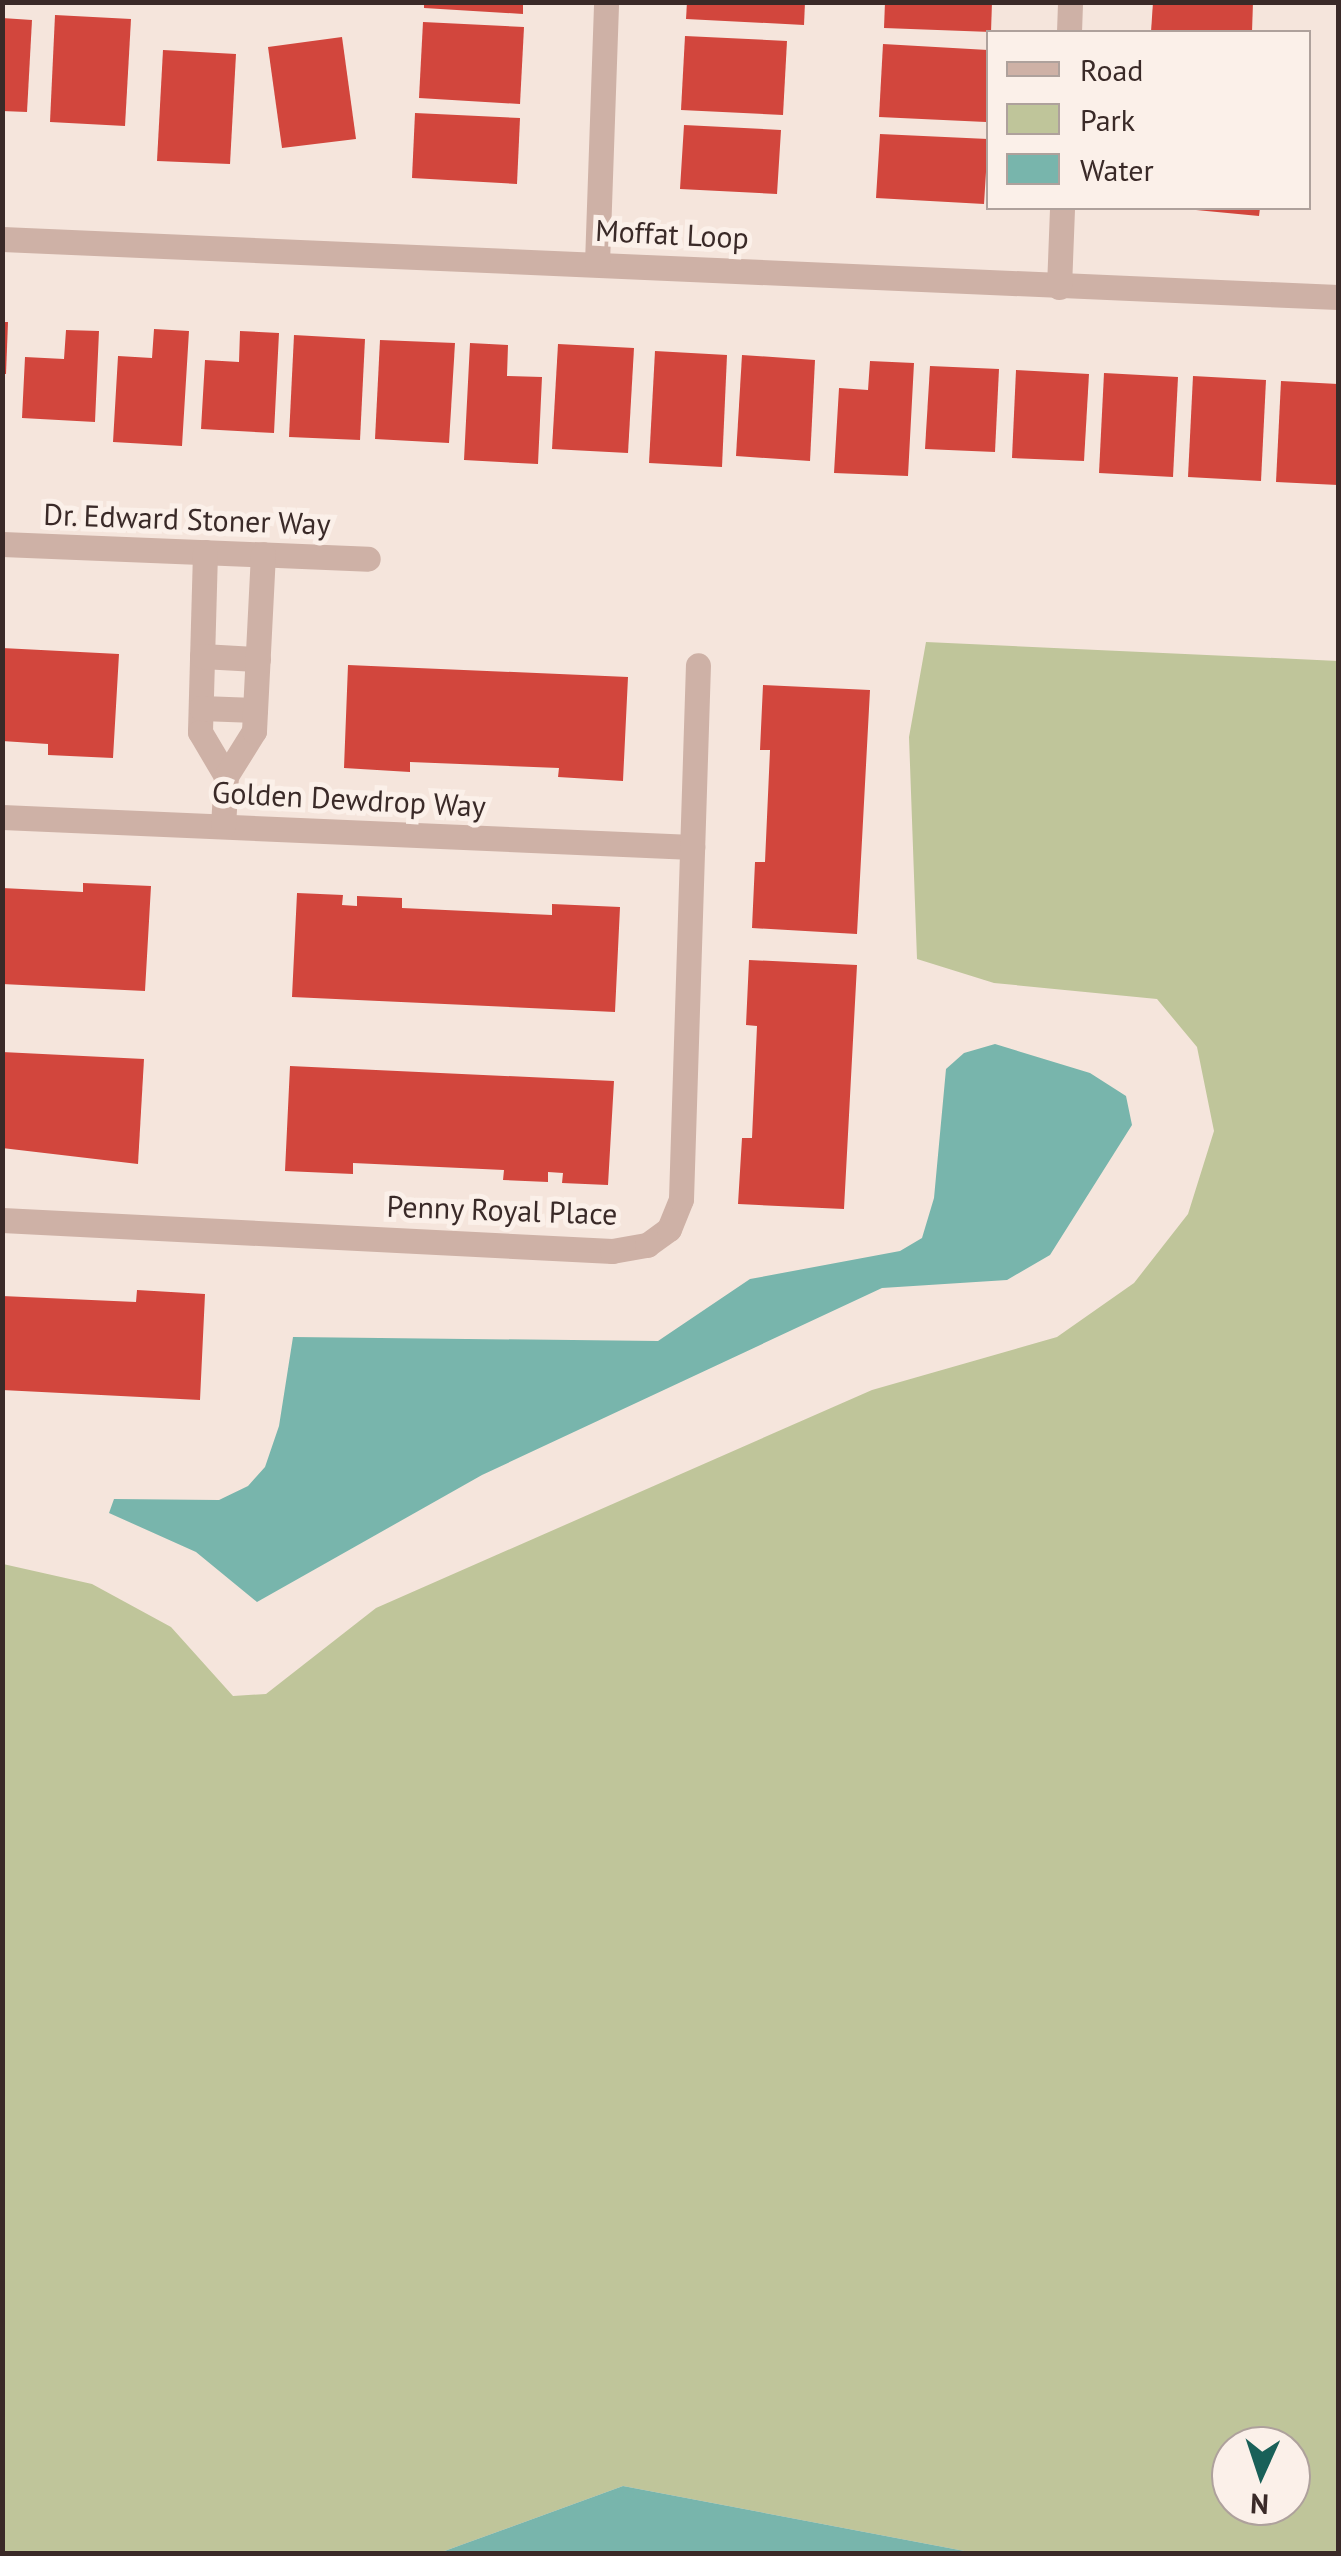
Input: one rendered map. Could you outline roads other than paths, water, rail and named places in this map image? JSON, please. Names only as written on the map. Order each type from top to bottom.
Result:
[{"type":"street","points":[[597,263],[606,2]]},
{"type":"street","points":[[1069,30],[1070,2]]},
{"type":"street","points":[[1059,287],[1062,210]]},
{"type":"street","name":"Moffat Loop","points":[[2,239],[1338,297]]},
{"type":"street","name":"Dr. Edward Stoner Way","points":[[2,544],[368,559]]},
{"type":"street","points":[[205,552],[200,732],[226,776]]},
{"type":"street","points":[[223,826],[226,776],[254,731],[263,554]]},
{"type":"street","points":[[202,656],[258,660]]},
{"type":"street","name":"Penny Royal Place","points":[[2,1220],[612,1251],[647,1244],[669,1229],[681,1199],[698,665]]},
{"type":"street","points":[[201,708],[255,710]]},
{"type":"street","name":"Golden Dewdrop Way","points":[[2,816],[692,847]]},
{"type":"water","points":[[995,1044],[1090,1073],[1126,1096],[1132,1125],[1050,1255],[1007,1280],[882,1288],[482,1475],[257,1602],[196,1552],[109,1513],[114,1499],[219,1500],[248,1486],[265,1467],[279,1426],[293,1337],[658,1341],[750,1279],[900,1251],[922,1238],[934,1198],[946,1069],[964,1053]]},
{"type":"water","points":[[623,2486],[975,2553],[439,2553]]}]
